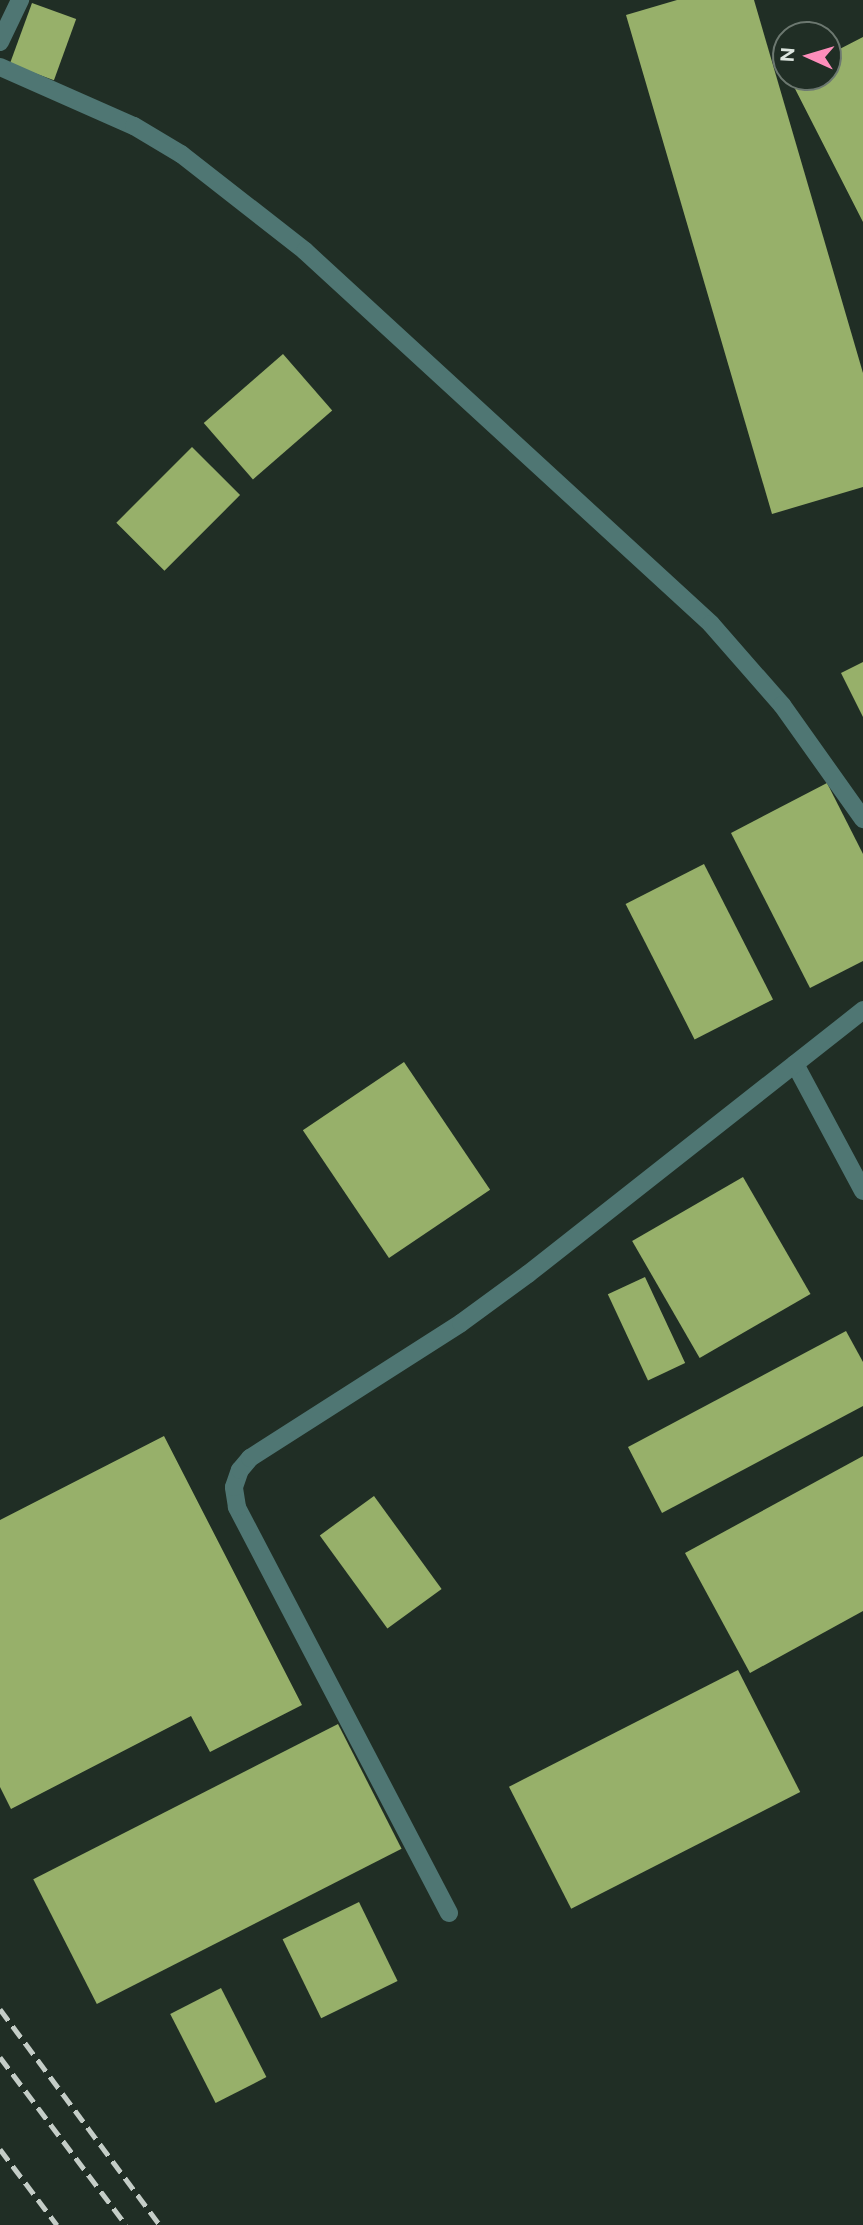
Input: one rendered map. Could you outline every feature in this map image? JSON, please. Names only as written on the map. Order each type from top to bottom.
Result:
[{"type":"street","points":[[0,42],[20,0]]},
{"type":"street","points":[[0,67],[134,126],[181,153],[305,251],[711,624],[782,705],[863,819]]},
{"type":"street","points":[[449,1913],[236,1507],[234,1487],[240,1470],[250,1458],[461,1323],[863,1010]]},
{"type":"street","points":[[795,1064],[863,1191]]},
{"type":"building","points":[[677,0],[754,0],[772,62],[772,91],[781,91],[863,373],[863,487],[772,514],[626,15]]},
{"type":"building","points":[[32,3],[76,19],[54,80],[10,64]]},
{"type":"building","points":[[863,37],[863,222],[796,91],[842,91],[842,48]]},
{"type":"building","points":[[283,354],[332,411],[253,479],[204,423]]},
{"type":"building","points":[[192,447],[240,495],[164,571],[116,523]]},
{"type":"building","points":[[863,662],[863,717],[841,673]]},
{"type":"building","points":[[827,783],[863,854],[863,961],[810,988],[731,833]]},
{"type":"building","points":[[704,864],[773,999],[695,1039],[626,904]]},
{"type":"building","points":[[404,1062],[490,1190],[389,1258],[303,1130]]},
{"type":"building","points":[[743,1177],[811,1294],[700,1358],[632,1241]]},
{"type":"building","points":[[645,1277],[685,1363],[648,1380],[608,1294]]},
{"type":"building","points":[[846,1331],[863,1362],[863,1406],[662,1513],[628,1447]]},
{"type":"building","points":[[164,1436],[302,1705],[210,1752],[191,1716],[11,1809],[0,1787],[0,1520]]},
{"type":"building","points":[[863,1456],[863,1611],[750,1673],[685,1553]]},
{"type":"building","points":[[374,1496],[442,1589],[387,1628],[320,1535]]},
{"type":"building","points":[[738,1670],[800,1792],[571,1909],[509,1787]]},
{"type":"building","points":[[338,1724],[402,1849],[97,2004],[33,1879]]},
{"type":"building","points":[[359,1902],[398,1981],[321,2018],[283,1939]]},
{"type":"building","points":[[221,1988],[266,2077],[216,2103],[170,2014]]},
{"type":"railway","points":[[0,2009],[160,2225]]},
{"type":"railway","points":[[0,2057],[126,2225]]},
{"type":"railway","points":[[0,2149],[57,2225]]}]
